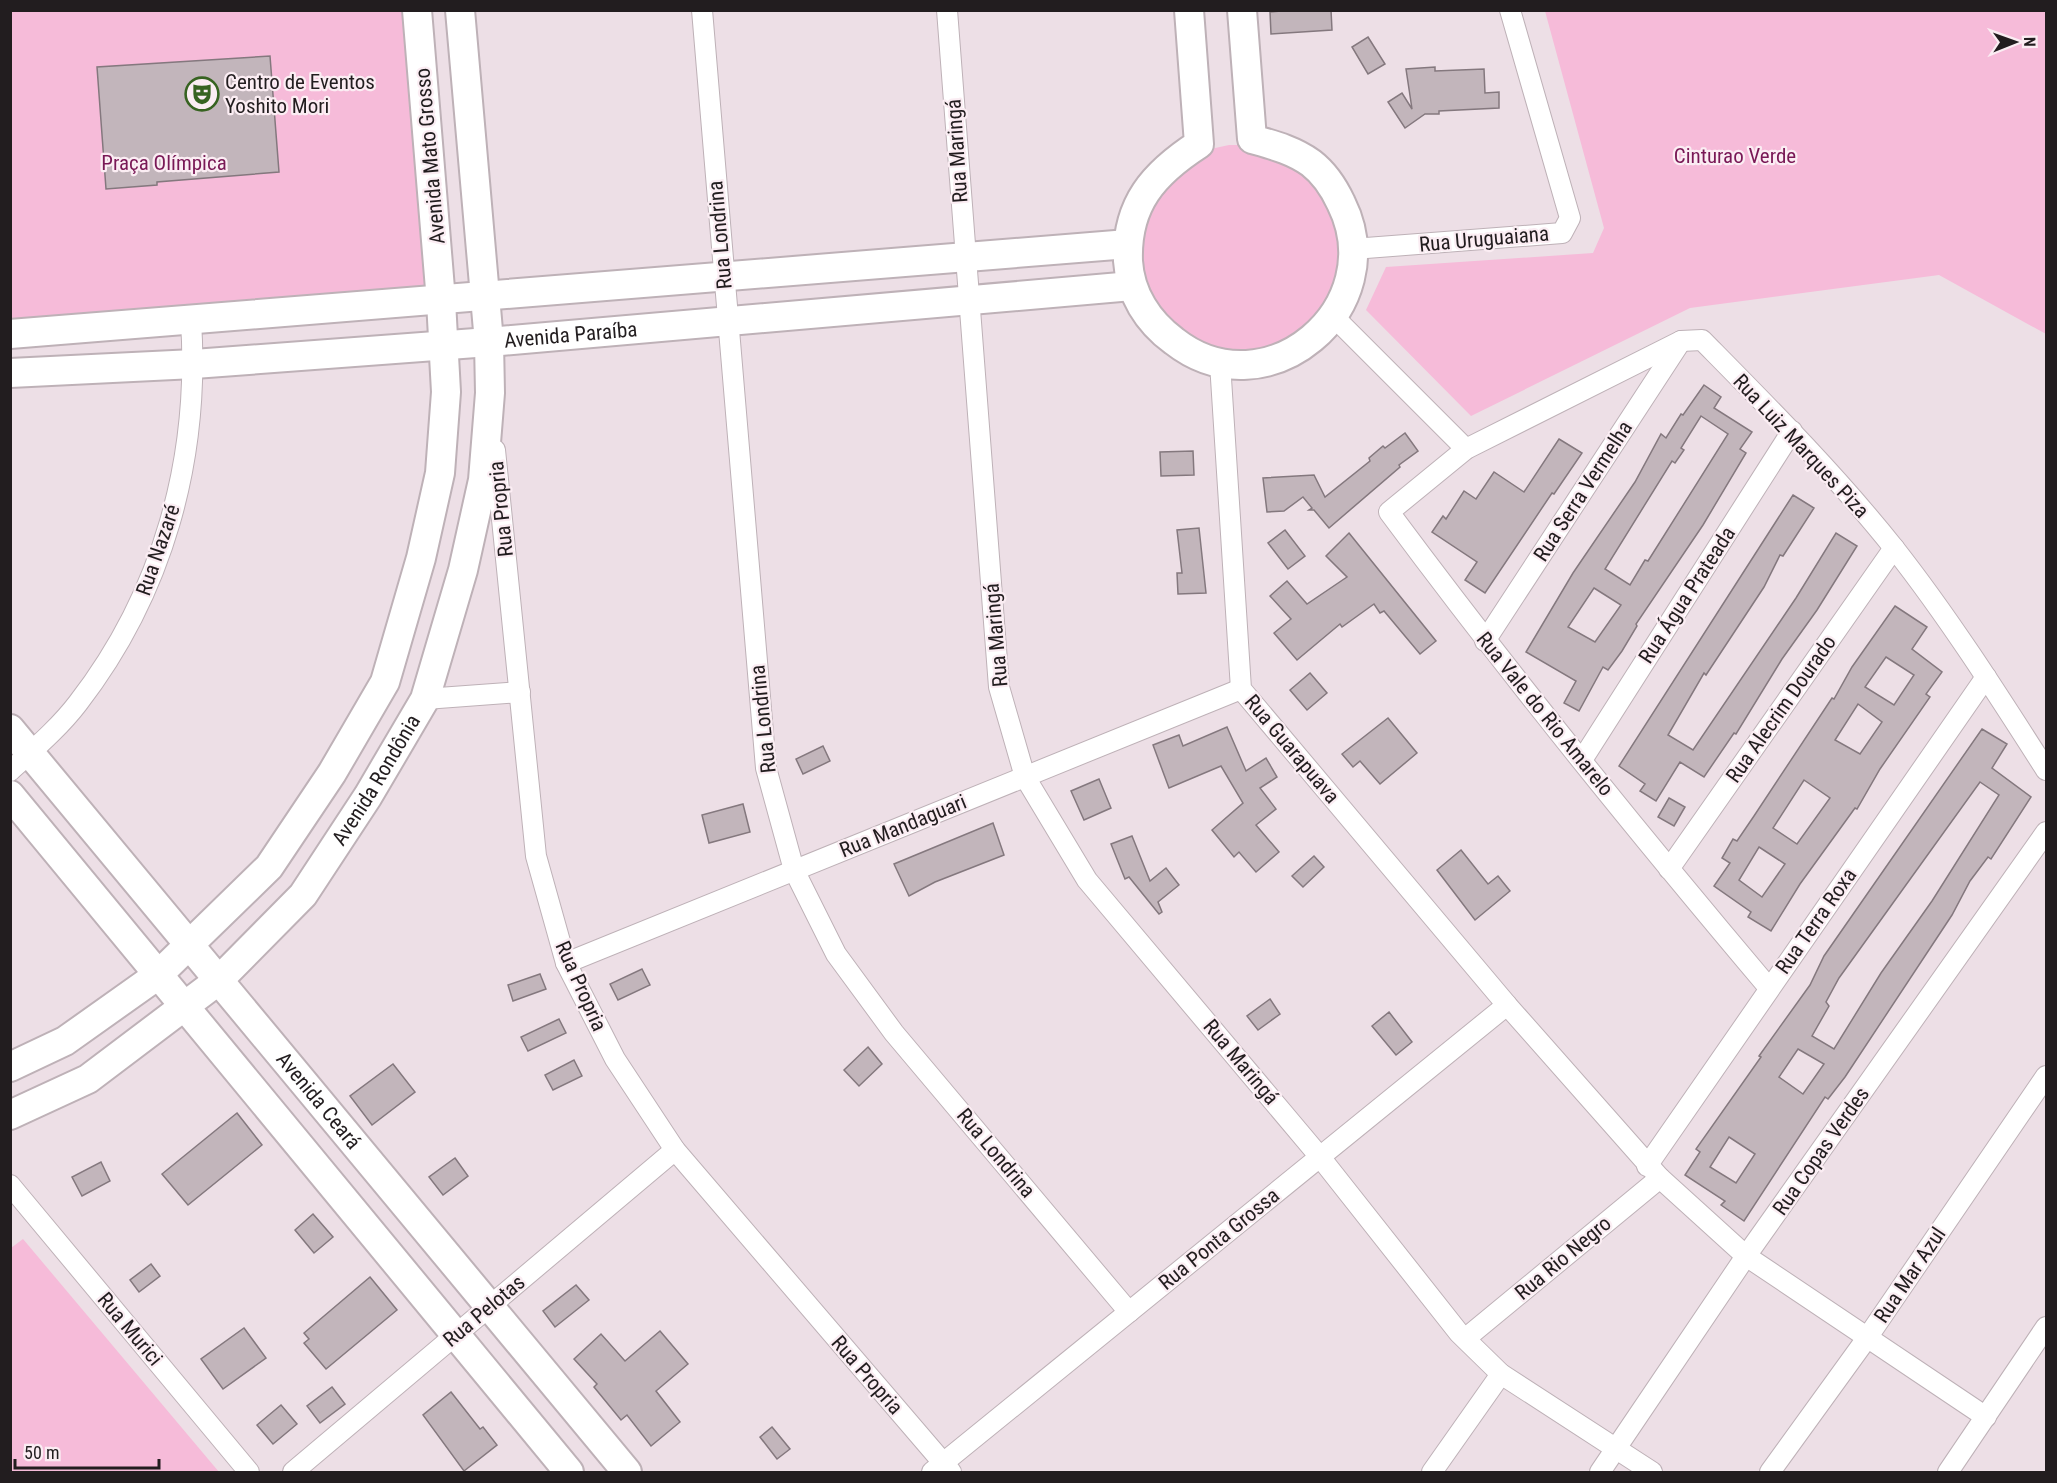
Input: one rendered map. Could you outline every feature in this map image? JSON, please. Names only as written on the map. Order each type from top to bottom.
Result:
[{"type":"street","name":"Avenida Mato Grosso","points":[[417,10],[441,301]]},
{"type":"street","name":"Avenida Mato Grosso","points":[[460,10],[485,297]]},
{"type":"street","name":"Rua Londrina","points":[[702,10],[766,768],[794,870],[836,954],[894,1033],[1129,1312]]},
{"type":"street","name":"Rua Maringá","points":[[947,10],[999,687],[1025,777],[1087,880],[1320,1157],[1466,1338],[1501,1374],[1652,1473]]},
{"type":"street","points":[[1189,10],[1199,144],[1173,160],[1150,183],[1135,212],[1128,244],[1132,286],[1138,301],[1156,328],[1187,352],[1220,363],[1241,365],[1282,357],[1316,336],[1333,316],[1347,288],[1353,249],[1346,211],[1325,177],[1310,163],[1294,153],[1252,139],[1242,10]]},
{"type":"street","name":"Rua Uruguaiana","points":[[1353,249],[1562,233],[1570,218],[1510,10]]},
{"type":"street","points":[[10,334],[1128,244]]},
{"type":"street","name":"Avenida Paraíba","points":[[10,373],[194,364],[489,342],[1132,286]]},
{"type":"street","name":"Avenida Rondônia","points":[[10,1115],[87,1079],[219,980],[303,895],[368,796],[425,699],[463,570],[483,480],[489,393],[489,342],[485,297]]},
{"type":"street","name":"Avenida Rondônia","points":[[10,1067],[65,1041],[159,975],[269,867],[332,773],[385,682],[421,558],[440,473],[446,392],[441,301]]},
{"type":"street","points":[[1333,316],[1466,449],[1681,341]]},
{"type":"street","name":"Rua Nazaré","points":[[21,762],[77,704],[116,647],[150,584],[173,512],[189,436],[194,364],[191,321]]},
{"type":"street","name":"Rua Luiz Marques Piza","points":[[1681,341],[1702,340],[1792,431],[1894,548],[1986,677],[2046,770]]},
{"type":"street","name":"Rua Serra Vermelha","points":[[1485,641],[1681,341]]},
{"type":"street","name":"Rua Guarapuava","points":[[1220,363],[1241,689],[1506,1005],[1653,1172],[1746,1256],[1986,1417]]},
{"type":"street","name":"Rua Propria","points":[[489,393],[536,856],[566,963],[615,1059],[675,1150],[942,1470]]},
{"type":"street","name":"Rua Água Prateada","points":[[1582,760],[1792,431]]},
{"type":"street","name":"Rua Vale do Rio Amarelo","points":[[1466,449],[1389,512],[1485,641],[1669,869],[1770,988]]},
{"type":"street","name":"Rua Alecrim Dourado","points":[[1669,869],[1894,548]]},
{"type":"street","name":"Rua Terra Roxa","points":[[1653,1172],[1770,988],[1986,677]]},
{"type":"street","name":"Rua Mandaguari","points":[[566,963],[1241,689]]},
{"type":"street","points":[[425,699],[520,692]]},
{"type":"street","name":"Avenida Ceará","points":[[10,729],[21,762],[191,946],[627,1473]]},
{"type":"street","name":"Avenida Ceará","points":[[10,795],[569,1473]]},
{"type":"street","name":"Rua Copas Verdes","points":[[1600,1473],[1746,1256],[2046,832]]},
{"type":"street","name":"Rua Ponta Grossa","points":[[942,1470],[1129,1312],[1506,1005]]},
{"type":"street","name":"Rua Mar Azul","points":[[1770,1473],[1867,1338],[2046,1076]]},
{"type":"street","name":"Rua Pelotas","points":[[293,1473],[675,1150]]},
{"type":"street","name":"Rua Rio Negro","points":[[1466,1338],[1653,1172]]},
{"type":"street","name":"Rua Murici","points":[[10,1185],[249,1473]]},
{"type":"street","points":[[1948,1473],[2046,1327]]},
{"type":"street","points":[[1432,1473],[1501,1374]]},
{"type":"green space","name":"Praça Olímpica","points":[[10,11],[412,11],[435,289],[11,327]]},
{"type":"green space","name":"Cinturao Verde","points":[[1545,11],[2046,11],[2046,334],[1939,275],[1690,308],[1471,416],[1366,310],[1386,267],[1593,253],[1604,228]]},
{"type":"green space","points":[[1229,145],[1252,145],[1297,160],[1346,233],[1332,310],[1270,356],[1193,349],[1138,284],[1140,214],[1206,150]]},
{"type":"green space","points":[[23,1239],[219,1472],[11,1472],[11,1248]]},
{"type":"building","points":[[1331,10],[1332,30],[1271,34],[1270,12]]},
{"type":"building","points":[[1368,37],[1385,64],[1368,74],[1352,47]]},
{"type":"building","points":[[270,56],[279,172],[157,182],[157,185],[106,189],[97,67]]},
{"type":"building","points":[[1435,67],[1435,71],[1484,69],[1485,93],[1499,92],[1499,108],[1439,111],[1439,114],[1425,114],[1405,128],[1388,102],[1402,93],[1412,109],[1406,69]]},
{"type":"building","points":[[1704,385],[1721,397],[1714,408],[1752,432],[1740,449],[1746,453],[1703,525],[1636,624],[1637,626],[1622,651],[1608,670],[1603,667],[1579,711],[1564,703],[1576,681],[1526,652],[1573,573],[1635,482],[1661,434],[1666,438],[1681,414],[1683,415]],"holes":[[[1701,416],[1728,434],[1648,561],[1645,560],[1630,585],[1605,569],[1672,461],[1675,463],[1684,450],[1681,448]],[[1594,588],[1621,605],[1595,642],[1568,627]]]},
{"type":"building","points":[[1405,433],[1418,451],[1399,465],[1400,467],[1329,528],[1314,510],[1309,510],[1312,508],[1303,497],[1284,511],[1267,512],[1263,478],[1314,475],[1325,497],[1370,461],[1369,458],[1383,446],[1385,448]]},
{"type":"building","points":[[1559,439],[1582,453],[1554,494],[1552,493],[1485,593],[1465,580],[1477,562],[1432,532],[1443,516],[1446,519],[1464,491],[1476,499],[1494,472],[1524,492]]},
{"type":"building","points":[[1193,451],[1194,475],[1161,476],[1160,452]]},
{"type":"building","points":[[1793,495],[1814,508],[1783,556],[1780,555],[1764,587],[1706,675],[1704,673],[1668,735],[1693,750],[1796,598],[1836,533],[1857,546],[1817,610],[1782,659],[1736,734],[1734,733],[1704,777],[1680,762],[1656,801],[1640,791],[1645,784],[1619,766]]},
{"type":"building","points":[[1199,528],[1206,593],[1178,594],[1177,573],[1182,573],[1177,530]]},
{"type":"building","points":[[1285,530],[1305,556],[1288,569],[1268,543]]},
{"type":"building","points":[[1349,533],[1436,641],[1420,654],[1384,611],[1380,613],[1374,604],[1342,627],[1340,624],[1297,660],[1274,633],[1291,619],[1270,596],[1287,581],[1307,604],[1347,577],[1326,556]]},
{"type":"building","points":[[1895,606],[1927,627],[1912,649],[1942,672],[1926,694],[1930,697],[1880,769],[1857,809],[1855,808],[1800,884],[1771,931],[1748,917],[1751,912],[1714,886],[1730,863],[1722,858],[1733,839],[1737,841],[1832,698],[1834,699],[1852,667]],"holes":[[[1886,657],[1914,675],[1894,705],[1865,687]],[[1858,704],[1882,722],[1860,754],[1835,740]],[[1804,780],[1830,798],[1797,844],[1773,828]],[[1759,847],[1785,864],[1762,897],[1739,880]]]},
{"type":"building","points":[[1310,673],[1327,693],[1307,710],[1290,690]]},
{"type":"building","points":[[1388,718],[1417,753],[1380,784],[1360,761],[1353,767],[1342,754]]},
{"type":"building","points":[[1227,727],[1246,771],[1266,758],[1277,777],[1260,788],[1276,809],[1256,825],[1279,852],[1256,872],[1239,852],[1234,857],[1212,830],[1243,803],[1221,766],[1169,788],[1153,745],[1179,735],[1183,746]]},
{"type":"building","points":[[1982,729],[2007,744],[1992,768],[2031,797],[1991,859],[1988,857],[1970,881],[1952,915],[1845,1077],[1828,1099],[1825,1097],[1744,1221],[1721,1205],[1725,1201],[1685,1175],[1700,1152],[1696,1149],[1810,985],[1824,956]],"holes":[[[1980,782],[1999,795],[1932,901],[1881,973],[1834,1049],[1812,1036],[1829,1006],[1826,1002],[1839,978]],[[1798,1049],[1824,1064],[1803,1094],[1779,1077]],[[1729,1137],[1755,1154],[1736,1183],[1710,1167]]]},
{"type":"building","points":[[823,746],[830,761],[803,774],[796,759]]},
{"type":"building","points":[[1099,779],[1111,808],[1084,820],[1071,791]]},
{"type":"building","points":[[1669,798],[1685,807],[1674,826],[1658,817]]},
{"type":"building","points":[[743,804],[750,832],[709,843],[702,815]]},
{"type":"building","points":[[993,823],[1004,855],[935,882],[909,896],[894,864]]},
{"type":"building","points":[[1132,836],[1150,881],[1166,868],[1179,885],[1158,902],[1162,912],[1159,914],[1129,877],[1125,879],[1111,844]]},
{"type":"building","points":[[1461,850],[1488,884],[1498,876],[1510,891],[1475,920],[1437,870]]},
{"type":"building","points":[[1314,856],[1324,867],[1303,887],[1292,876]]},
{"type":"building","points":[[642,969],[650,985],[618,1000],[610,984]]},
{"type":"building","points":[[540,974],[546,989],[513,1001],[508,985]]},
{"type":"building","points":[[1270,999],[1280,1014],[1258,1030],[1247,1016]]},
{"type":"building","points":[[1389,1012],[1412,1042],[1396,1055],[1372,1026]]},
{"type":"building","points":[[559,1019],[566,1033],[528,1051],[521,1037]]},
{"type":"building","points":[[868,1047],[882,1064],[859,1086],[844,1070]]},
{"type":"building","points":[[574,1060],[582,1076],[553,1090],[545,1075]]},
{"type":"building","points":[[393,1064],[415,1092],[372,1125],[350,1096]]},
{"type":"building","points":[[237,1113],[262,1145],[188,1205],[162,1174]]},
{"type":"building","points":[[455,1158],[468,1176],[443,1195],[429,1177]]},
{"type":"building","points":[[101,1162],[110,1181],[82,1196],[72,1177]]},
{"type":"building","points":[[313,1214],[333,1237],[314,1253],[295,1230]]},
{"type":"building","points":[[151,1264],[160,1276],[139,1292],[130,1280]]},
{"type":"building","points":[[370,1277],[397,1310],[326,1369],[304,1343],[309,1339],[304,1333]]},
{"type":"building","points":[[576,1285],[589,1300],[555,1327],[543,1311]]},
{"type":"building","points":[[244,1328],[266,1358],[223,1389],[201,1359]]},
{"type":"building","points":[[660,1331],[688,1364],[656,1391],[680,1422],[651,1446],[627,1415],[621,1420],[594,1387],[597,1384],[574,1359],[601,1334],[625,1361]]},
{"type":"building","points":[[332,1387],[345,1404],[320,1423],[307,1406]]},
{"type":"building","points":[[451,1392],[480,1429],[483,1427],[497,1445],[464,1471],[423,1415]]},
{"type":"building","points":[[281,1405],[297,1424],[273,1444],[257,1425]]},
{"type":"building","points":[[772,1427],[790,1449],[777,1459],[760,1437]]},
{"type":"place","name":"Centro de Eventos Yoshito Mori","points":[[202,94]]}]
